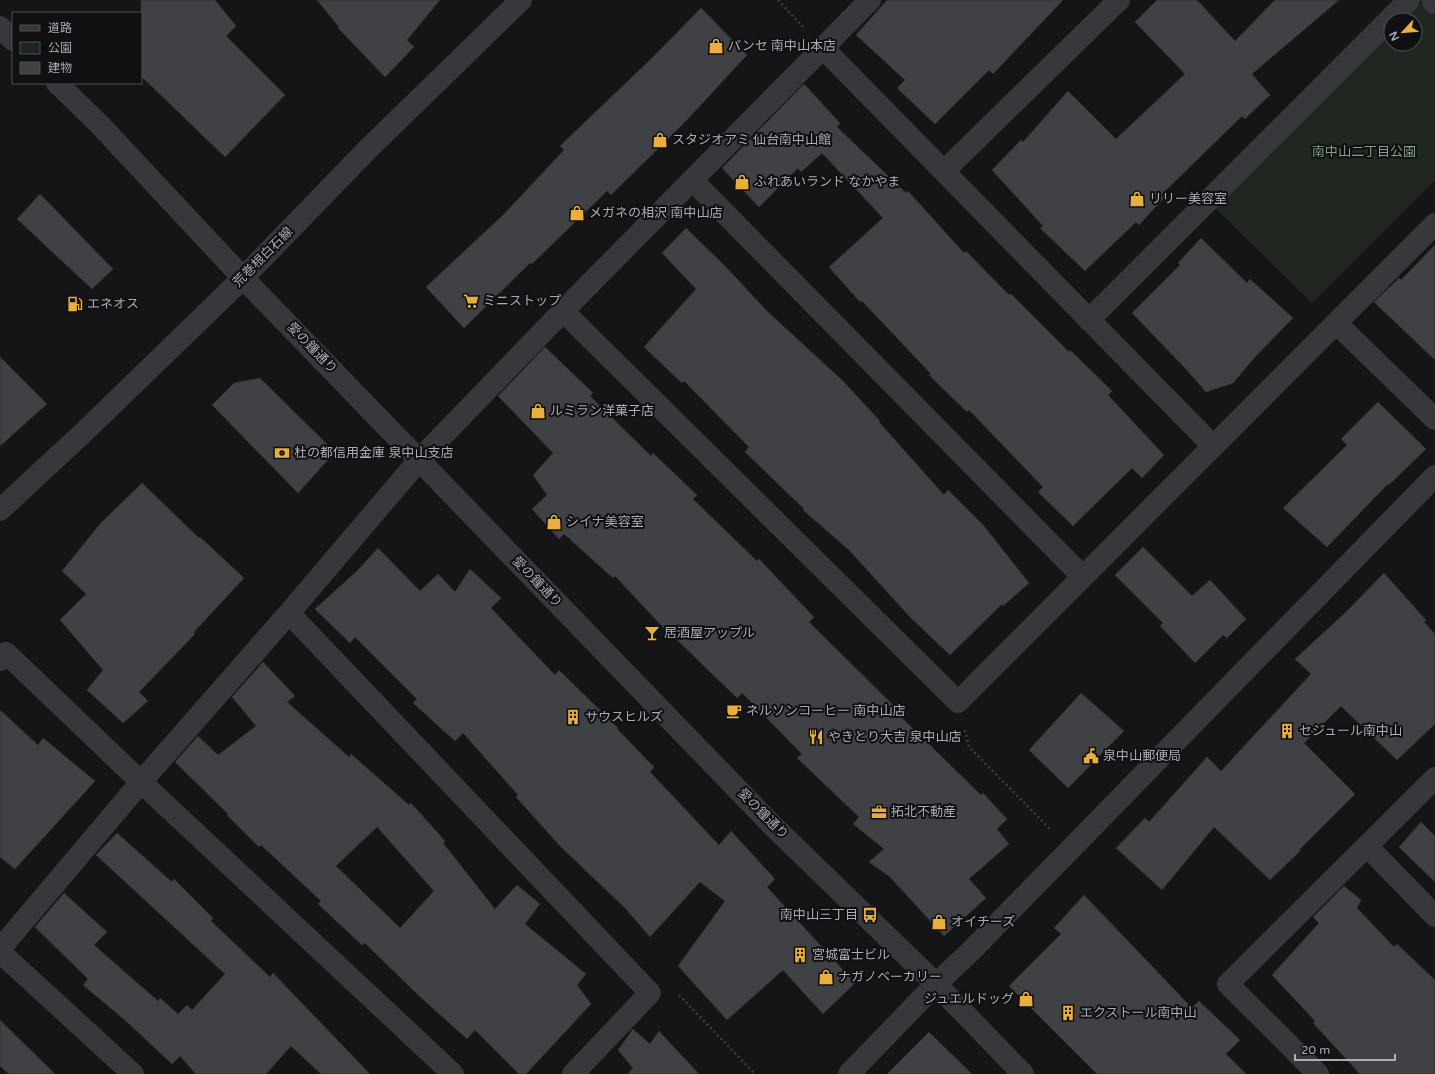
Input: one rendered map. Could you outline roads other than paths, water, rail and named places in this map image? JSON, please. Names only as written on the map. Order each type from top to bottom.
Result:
[{"type":"street","name":"荒巻根白石線","points":[[0,510],[84,432],[243,278],[368,149],[521,0]]},
{"type":"street","points":[[0,949],[141,782],[289,613],[420,459],[563,310],[870,0]]},
{"type":"street","points":[[944,171],[1119,0]]},
{"type":"street","points":[[1089,320],[1409,0]]},
{"type":"street","points":[[1432,0],[1435,3]]},
{"type":"street","points":[[0,27],[12,39]]},
{"type":"street","points":[[823,48],[1213,446]]},
{"type":"street","name":"愛の鐘通り","points":[[58,84],[99,124],[243,278],[420,459],[773,826],[936,984],[1023,1074]]},
{"type":"street","points":[[692,180],[1083,577]]},
{"type":"street","points":[[563,310],[958,702],[1435,224]]},
{"type":"street","points":[[1336,323],[1435,419]]},
{"type":"street","points":[[849,1074],[1435,476]]},
{"type":"street","points":[[289,613],[650,993],[573,1074]]},
{"type":"street","points":[[0,660],[6,653],[141,782],[453,1074]]},
{"type":"street","points":[[1318,1074],[1228,984],[1435,778]]},
{"type":"street","points":[[1366,846],[1435,916]]},
{"type":"street","points":[[0,952],[133,1074]]},
{"type":"place","name":"パンセ 南中山本店","points":[[716,46]]},
{"type":"place","name":"スタジオアミ 仙台南中山館","points":[[660,140]]},
{"type":"place","name":"ふれあいランド なかやま","points":[[742,182]]},
{"type":"place","name":"リリー美容室","points":[[1137,199]]},
{"type":"place","name":"メガネの相沢 南中山店","points":[[577,213]]},
{"type":"place","name":"ミニストップ","points":[[471,301]]},
{"type":"place","name":"エネオス","points":[[75,304]]},
{"type":"place","name":"ルミラン洋菓子店","points":[[538,411]]},
{"type":"place","name":"杜の都信用金庫 泉中山支店","points":[[282,453]]},
{"type":"place","name":"シイナ美容室","points":[[554,522]]},
{"type":"place","name":"居酒屋アップル","points":[[652,633]]},
{"type":"place","name":"ネルソンコーヒー 南中山店","points":[[734,711]]},
{"type":"place","name":"サウスヒルズ","points":[[573,717]]},
{"type":"place","name":"セジュール南中山","points":[[1287,731]]},
{"type":"place","name":"やきとり大吉 泉中山店","points":[[816,737]]},
{"type":"place","name":"泉中山郵便局","points":[[1091,756]]},
{"type":"place","name":"拓北不動産","points":[[879,812]]},
{"type":"place","name":"南中山三丁目","points":[[870,915]]},
{"type":"place","name":"オイチーズ","points":[[939,922]]},
{"type":"place","name":"宮城富士ビル","points":[[800,955]]},
{"type":"place","name":"ナガノベーカリー","points":[[826,977]]},
{"type":"place","name":"ジュエルドッグ","points":[[1026,999]]},
{"type":"place","name":"エクストール南中山","points":[[1068,1013]]},
{"type":"park label","name":"南中山二丁目公園","points":[[1364,152]]}]
